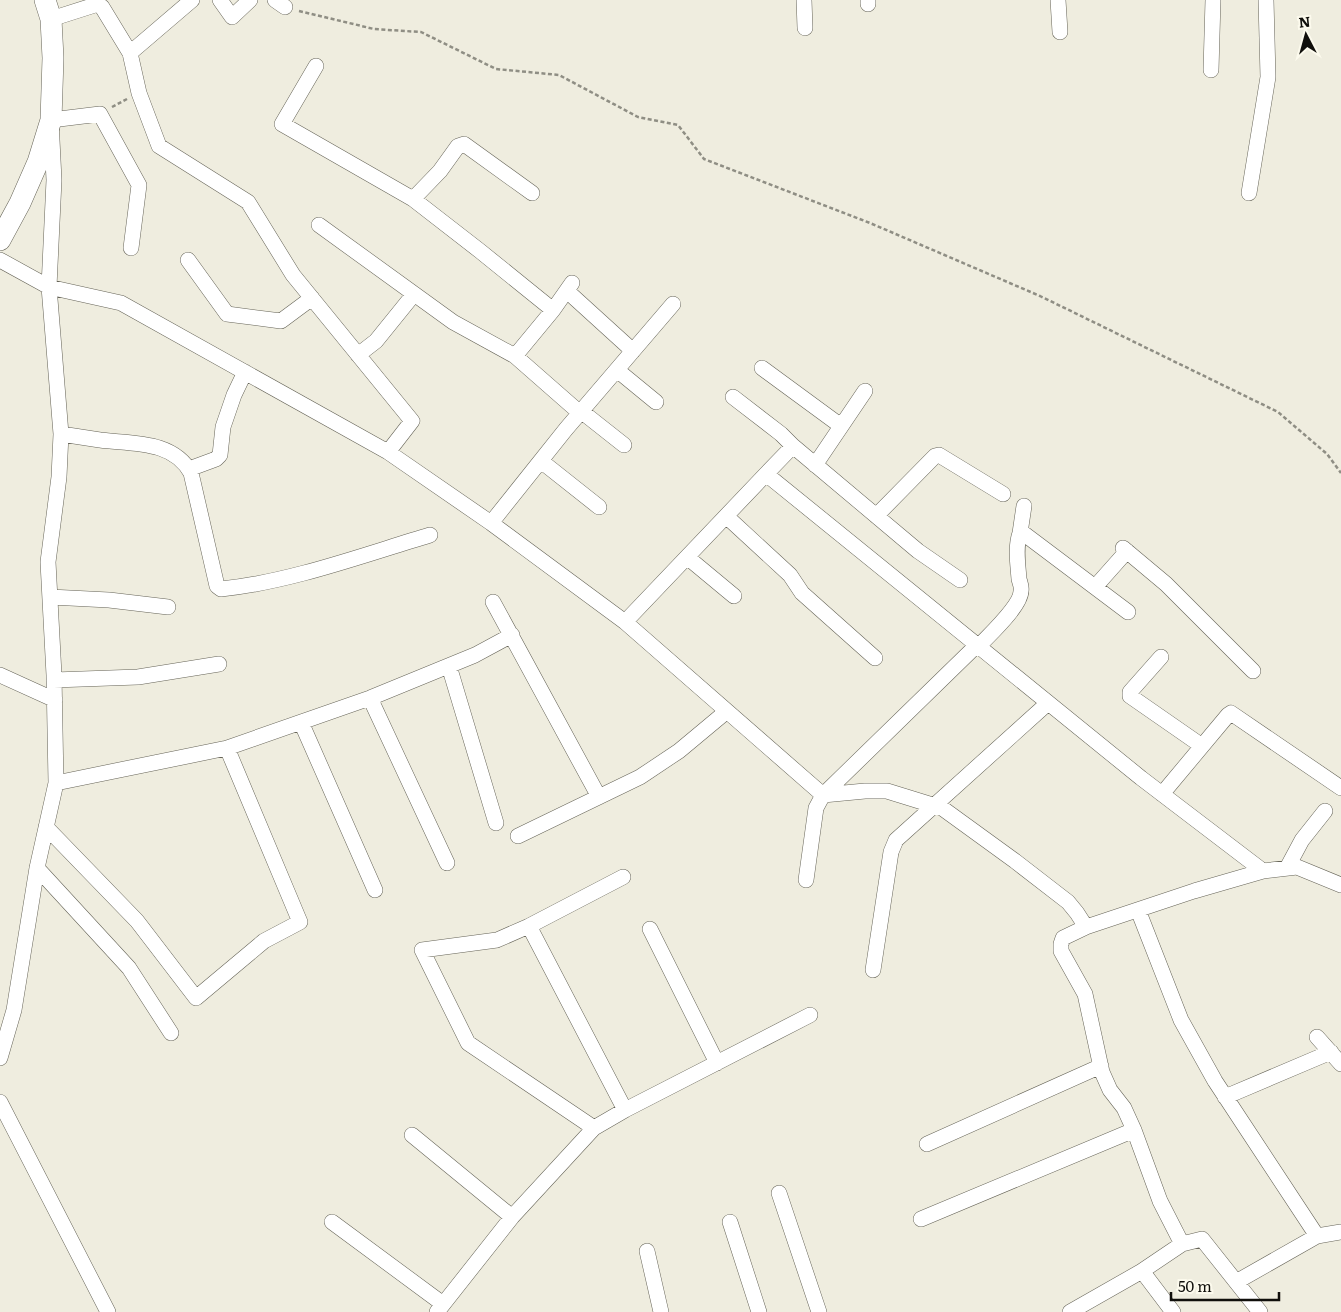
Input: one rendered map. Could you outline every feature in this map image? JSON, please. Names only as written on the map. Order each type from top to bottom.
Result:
[{"type":"main road","points":[[0,240],[20,203],[38,162],[51,120],[53,58],[48,9]]},
{"type":"street","points":[[130,53],[192,0]]},
{"type":"street","points":[[220,0],[232,17],[250,0]]},
{"type":"street","points":[[804,0],[805,28]]},
{"type":"street","points":[[1058,0],[1060,32]]},
{"type":"street","points":[[1211,70],[1213,0]]},
{"type":"street","points":[[1249,193],[1268,78],[1266,0]]},
{"type":"street","points":[[48,9],[98,4],[102,7],[130,53],[139,93],[159,146],[248,202],[293,275],[412,421],[388,452]]},
{"type":"street","points":[[316,66],[282,124],[413,199],[553,310]]},
{"type":"street","points":[[0,1058],[14,1010],[37,868],[56,784],[55,700],[48,562],[59,477],[61,434],[49,287],[54,180],[51,120],[100,114],[139,185],[131,248]]},
{"type":"street","points":[[413,199],[440,171],[458,146],[464,144],[532,193]]},
{"type":"street","points":[[318,225],[453,322],[515,356],[580,412],[624,445]]},
{"type":"street","points":[[0,260],[49,287],[121,303],[388,452],[491,523],[625,622],[823,795],[887,791],[942,808],[1059,895],[1077,913],[1086,927]]},
{"type":"street","points":[[188,260],[227,314],[280,321],[312,298]]},
{"type":"street","points":[[515,356],[553,310],[569,287],[633,351]]},
{"type":"street","points":[[358,356],[376,341],[414,294]]},
{"type":"street","points":[[491,523],[580,412],[673,304]]},
{"type":"street","points":[[762,368],[841,426]]},
{"type":"street","points":[[617,370],[656,402]]},
{"type":"street","points":[[189,469],[216,459],[220,455],[223,427],[234,395],[245,372]]},
{"type":"street","points":[[815,465],[864,391]]},
{"type":"street","points":[[732,398],[781,434],[918,552],[960,580]]},
{"type":"street","points":[[61,434],[145,444],[168,450],[186,464],[189,469],[217,586],[221,589],[244,587],[322,568],[430,535]]},
{"type":"street","points":[[625,622],[793,446]]},
{"type":"street","points":[[876,516],[935,456],[939,455],[1003,494]]},
{"type":"street","points":[[541,460],[599,506]]},
{"type":"street","points":[[766,474],[1162,794],[1263,871]]},
{"type":"street","points":[[806,880],[816,808],[823,795],[1010,613],[1020,596],[1022,590],[1017,540],[1020,533],[1024,506]]},
{"type":"street","points":[[726,516],[790,575],[802,593],[875,658]]},
{"type":"street","points":[[1020,533],[1128,612]]},
{"type":"street","points":[[1095,587],[1125,550],[1166,584],[1252,670]]},
{"type":"street","points":[[687,557],[734,596]]},
{"type":"street","points":[[50,597],[110,600],[168,608]]},
{"type":"street","points":[[493,602],[599,796]]},
{"type":"street","points":[[56,784],[227,748],[370,698],[474,655],[512,635]]},
{"type":"street","points":[[1161,657],[1130,692],[1130,696],[1202,746]]},
{"type":"street","points":[[54,680],[138,678],[219,664]]},
{"type":"street","points":[[449,666],[496,823]]},
{"type":"street","points":[[0,675],[55,700]]},
{"type":"street","points":[[370,698],[447,863]]},
{"type":"street","points":[[873,970],[891,852],[896,840],[1048,702]]},
{"type":"street","points":[[518,836],[640,777],[671,756],[727,710]]},
{"type":"street","points":[[1162,794],[1231,713],[1341,788]]},
{"type":"street","points":[[301,722],[375,890]]},
{"type":"street","points":[[46,828],[137,921],[196,998],[264,941],[300,922],[227,748]]},
{"type":"street","points":[[1287,868],[1302,840],[1325,811]]},
{"type":"street","points":[[1182,1244],[1160,1201],[1124,1108],[1110,1090],[1101,1066],[1085,994],[1062,951],[1061,944],[1063,938],[1086,927],[1194,891],[1263,871],[1297,867],[1341,885]]},
{"type":"street","points":[[37,868],[129,968],[171,1033]]},
{"type":"street","points":[[594,1128],[468,1042],[422,950],[497,940],[530,926],[623,877]]},
{"type":"street","points":[[1138,910],[1181,1020],[1225,1097],[1317,1236]]},
{"type":"street","points":[[530,926],[626,1110]]},
{"type":"street","points":[[650,929],[717,1063]]},
{"type":"street","points":[[332,1222],[440,1308],[512,1217],[594,1128],[810,1015]]},
{"type":"street","points":[[1317,1037],[1341,1064]]},
{"type":"street","points":[[1225,1097],[1331,1052]]},
{"type":"street","points":[[926,1144],[1101,1066]]},
{"type":"street","points":[[0,1102],[108,1312]]},
{"type":"street","points":[[920,1219],[1134,1130]]},
{"type":"street","points":[[412,1135],[512,1217]]},
{"type":"street","points":[[779,1193],[819,1312]]},
{"type":"street","points":[[730,1222],[759,1312]]},
{"type":"street","points":[[1236,1282],[1317,1236],[1341,1232]]},
{"type":"street","points":[[1072,1311],[1142,1271],[1182,1244],[1202,1239],[1260,1312]]},
{"type":"street","points":[[647,1251],[661,1312]]},
{"type":"street","points":[[1142,1271],[1173,1312]]},
{"type":"path","points":[[280,4],[374,29],[421,32],[496,69],[559,75],[638,117],[678,125],[704,159],[870,223],[1040,296],[1278,412],[1327,454],[1341,473]]},
{"type":"path","points":[[100,114],[139,93]]}]
